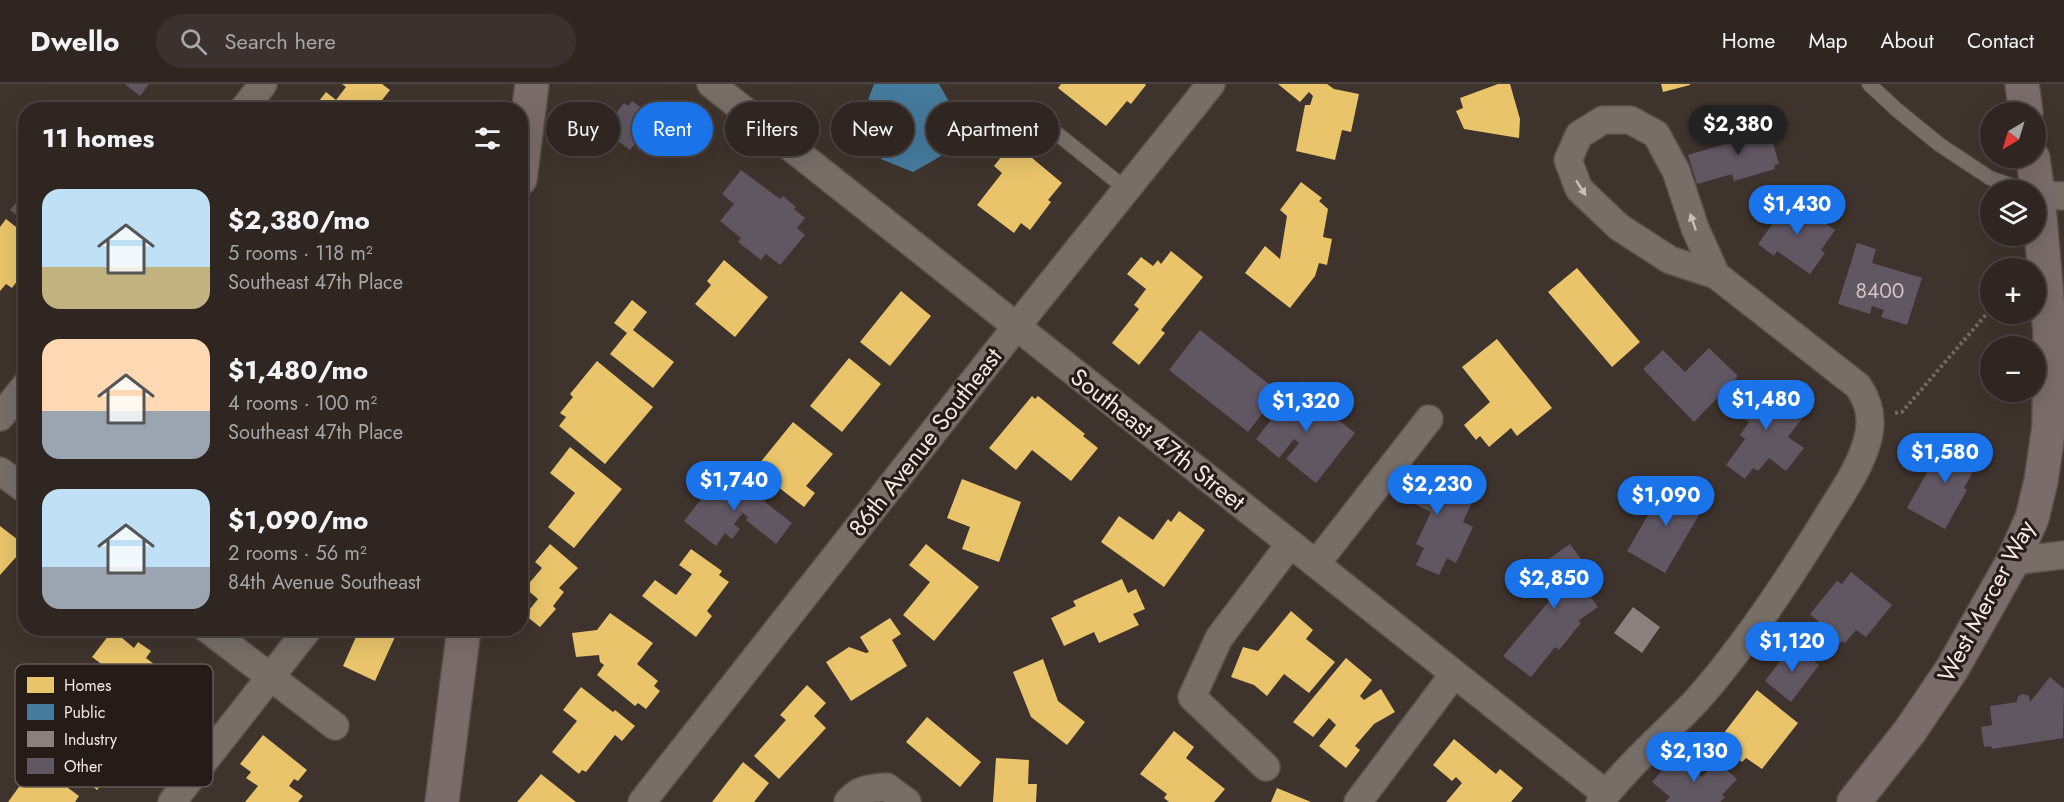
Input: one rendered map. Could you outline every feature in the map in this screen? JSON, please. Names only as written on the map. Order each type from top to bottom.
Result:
[{"type":"street","points":[[249,102],[263,84]]},
{"type":"street","points":[[528,116],[532,84]]},
{"type":"street","name":"Southeast 47th Street","points":[[711,84],[1454,674],[1603,798]]},
{"type":"street","name":"86th Avenue Southeast","points":[[642,802],[1016,327],[1211,84]]},
{"type":"street","points":[[2022,84],[2025,102]]},
{"type":"street","points":[[1603,798],[1698,699],[1745,639],[1811,543],[1858,467],[1868,437],[1870,416],[1866,399],[1858,386],[1716,275],[1670,260],[1619,227],[1579,189],[1568,160],[1579,135],[1603,120],[1630,120],[1656,134],[1676,171],[1695,228],[1716,275]]},
{"type":"street","name":"West Mercer Way","points":[[1854,802],[1910,731],[1952,669],[2013,561],[2032,518],[2041,481],[2049,426],[2050,333],[2044,246]]},
{"type":"street","points":[[0,417],[18,395]]},
{"type":"street","points":[[1316,564],[1429,419]]},
{"type":"street","points":[[0,471],[18,484]]},
{"type":"street","points":[[1266,767],[1192,697],[1219,638],[1290,544]]},
{"type":"street","points":[[2013,561],[2064,555]]},
{"type":"street","points":[[216,636],[335,726]]},
{"type":"street","points":[[213,750],[303,636]]},
{"type":"street","points":[[442,802],[463,636]]},
{"type":"street","points":[[1358,802],[1454,674]]},
{"type":"street","points":[[848,802],[854,795],[870,788],[887,786],[907,802]]},
{"type":"street","points":[[172,802],[184,787]]},
{"type":"lane","points":[[1869,84],[1940,145],[1996,180]]},
{"type":"lane","points":[[1059,135],[1126,189]]},
{"type":"path","points":[[1902,412],[1980,322]]},
{"type":"building: Homes","points":[[342,84],[382,84],[390,90],[381,102],[318,102],[326,92],[336,100],[346,87]]},
{"type":"building: Homes","points":[[1061,84],[1146,85],[1131,104],[1127,101],[1106,126],[1058,88]]},
{"type":"building: Homes","points":[[1278,84],[1327,84],[1334,89],[1359,94],[1351,132],[1342,130],[1335,160],[1296,151],[1305,105],[1310,105],[1313,96],[1309,92],[1300,102]]},
{"type":"building: Homes","points":[[1498,84],[1510,84],[1520,119],[1519,138],[1464,129],[1456,111],[1463,108],[1460,98]]},
{"type":"building: Homes","points":[[1661,84],[1690,84],[1690,85],[1663,92]]},
{"type":"building: Homes","points":[[1002,156],[1030,156],[1062,183],[1048,200],[1051,202],[1030,230],[1021,223],[1014,233],[977,205],[1002,173],[994,166]]},
{"type":"building: Homes","points":[[1301,182],[1322,198],[1319,201],[1328,209],[1323,237],[1332,239],[1327,265],[1319,263],[1315,276],[1290,308],[1245,273],[1265,246],[1280,259],[1287,216],[1280,210]]},
{"type":"building: Homes","points":[[6,219],[18,229],[18,280],[12,288],[6,284],[0,291],[0,227]]},
{"type":"building: Homes","points":[[1171,251],[1203,277],[1161,330],[1165,333],[1139,365],[1112,343],[1139,309],[1134,305],[1146,289],[1127,274],[1141,257],[1153,266],[1158,260],[1161,264]]},
{"type":"building: Homes","points":[[724,260],[768,297],[735,337],[695,304],[711,285],[707,281]]},
{"type":"building: Homes","points":[[1577,268],[1640,342],[1612,367],[1548,292]]},
{"type":"building: Homes","points":[[901,291],[931,316],[890,366],[860,342]]},
{"type":"building: Homes","points":[[632,300],[647,312],[633,330],[674,362],[653,388],[610,354],[627,333],[614,323]]},
{"type":"building: Homes","points":[[1497,339],[1552,408],[1517,436],[1511,428],[1489,447],[1480,436],[1476,440],[1464,425],[1490,402],[1462,367]]},
{"type":"building: Homes","points":[[849,358],[881,384],[842,432],[810,406]]},
{"type":"building: Homes","points":[[597,361],[653,407],[605,464],[559,426],[566,417],[560,413],[573,397],[570,394]]},
{"type":"building: Homes","points":[[1032,396],[1035,399],[1038,396],[1085,434],[1083,436],[1098,448],[1071,481],[1032,450],[1016,470],[989,448]]},
{"type":"building: Homes","points":[[793,422],[833,454],[806,486],[815,493],[804,507],[755,469]]},
{"type":"building: Homes","points":[[570,447],[622,489],[574,548],[548,527],[575,493],[550,473]]},
{"type":"building: Homes","points":[[962,479],[1021,502],[999,562],[962,549],[970,527],[947,518]]},
{"type":"building: Homes","points":[[1179,511],[1205,530],[1164,587],[1101,542],[1119,516],[1153,540],[1168,519],[1171,522]]},
{"type":"building: Homes","points":[[0,526],[18,540],[18,555],[0,575]]},
{"type":"building: Homes","points":[[550,544],[578,568],[559,588],[564,592],[553,606],[556,609],[540,627],[528,617],[528,611],[538,599],[528,591],[528,584],[542,568],[535,562]]},
{"type":"building: Homes","points":[[926,544],[979,587],[934,641],[903,615],[930,582],[909,565]]},
{"type":"building: Homes","points":[[691,549],[722,571],[719,575],[729,582],[707,611],[712,616],[696,637],[642,596],[655,580],[676,595],[692,574],[679,565]]},
{"type":"building: Homes","points":[[1122,579],[1128,593],[1136,589],[1145,609],[1133,614],[1139,625],[1099,643],[1094,632],[1064,646],[1051,618],[1076,606],[1073,601]]},
{"type":"building: Homes","points":[[1291,611],[1313,630],[1306,639],[1335,662],[1309,693],[1284,674],[1267,696],[1254,685],[1231,677],[1243,647],[1258,651]]},
{"type":"building: Homes","points":[[610,613],[653,643],[637,664],[658,681],[654,686],[660,691],[646,709],[638,703],[635,706],[597,675],[604,665],[600,662],[599,655],[576,657],[572,633],[597,630]]},
{"type":"building: Homes","points":[[890,618],[901,634],[892,640],[907,666],[851,701],[826,662],[849,647],[869,652],[860,637]]},
{"type":"building: Homes","points":[[108,636],[120,636],[134,648],[138,642],[151,651],[146,658],[154,664],[101,664],[92,657]]},
{"type":"building: Homes","points":[[356,636],[395,636],[375,681],[343,666]]},
{"type":"building: Homes","points":[[1346,658],[1372,680],[1360,696],[1364,700],[1381,689],[1395,712],[1374,724],[1355,746],[1360,750],[1346,768],[1319,746],[1336,725],[1329,718],[1313,737],[1293,722]]},
{"type":"building: Homes","points":[[1043,659],[1058,701],[1085,722],[1067,745],[1031,717],[1013,672]]},
{"type":"building: Homes","points":[[807,685],[826,703],[814,716],[826,728],[779,779],[754,756],[786,720],[780,715]]},
{"type":"building: Homes","points":[[581,687],[635,726],[622,741],[615,735],[586,772],[582,770],[579,774],[552,752],[577,721],[563,710]]},
{"type":"building: Homes","points":[[1757,690],[1798,723],[1762,769],[1746,758],[1742,762],[1717,742]]},
{"type":"building: Homes","points":[[927,717],[981,762],[960,787],[906,742]]},
{"type":"building: Homes","points":[[1174,731],[1194,747],[1186,758],[1225,789],[1214,802],[1169,802],[1164,798],[1167,794],[1140,774]]},
{"type":"building: Homes","points":[[263,735],[307,770],[298,781],[294,779],[289,786],[303,796],[298,802],[245,802],[258,786],[246,778],[251,772],[240,764]]},
{"type":"building: Homes","points":[[1454,739],[1496,774],[1500,769],[1523,788],[1511,802],[1446,802],[1462,783],[1456,777],[1452,781],[1433,765]]},
{"type":"building: Homes","points":[[996,758],[1029,760],[1028,784],[1037,784],[1036,802],[993,802]]},
{"type":"building: Homes","points":[[743,762],[769,783],[754,802],[712,802]]},
{"type":"building: Homes","points":[[541,774],[576,802],[517,802]]},
{"type":"building: Homes","points":[[19,787],[67,787],[79,796],[75,802],[8,802]]},
{"type":"building: Homes","points":[[1277,788],[1311,802],[1271,802]]},
{"type":"building: Public","points":[[874,84],[939,84],[949,102],[926,102],[926,156],[941,156],[913,172],[881,159],[881,156],[914,156],[914,102],[867,102]]},
{"type":"building: Industry","points":[[1633,607],[1660,627],[1642,653],[1614,633]]},
{"type":"building: Other","points":[[125,84],[149,84],[140,96]]},
{"type":"building: Other","points":[[633,102],[632,147],[630,150],[620,143],[620,108],[624,103],[628,106]]},
{"type":"building: Other","points":[[1766,119],[1779,164],[1774,165],[1775,169],[1734,181],[1732,174],[1697,184],[1688,155],[1742,139],[1738,127]]},
{"type":"building: Other","points":[[741,170],[780,199],[783,196],[805,218],[797,228],[805,235],[780,265],[766,254],[761,260],[738,242],[741,238],[720,221],[734,204],[722,194]]},
{"type":"building: Other","points":[[1781,199],[1802,214],[1805,209],[1835,230],[1821,250],[1825,253],[1810,274],[1777,251],[1774,256],[1758,244],[1773,223],[1767,219]]},
{"type":"building: Other","points":[[18,200],[18,216],[10,210]]},
{"type":"building: Other","points":[[1857,243],[1876,249],[1872,263],[1922,278],[1907,325],[1881,317],[1884,310],[1872,306],[1870,314],[1838,304]]},
{"type":"building: Other","points":[[1200,330],[1279,392],[1248,432],[1169,370]]},
{"type":"building: Other","points":[[1709,348],[1738,376],[1694,422],[1643,369],[1663,350],[1685,372]]},
{"type":"building: Other","points":[[1758,379],[1805,415],[1788,437],[1804,448],[1786,471],[1769,458],[1758,471],[1753,468],[1745,479],[1726,465],[1745,439],[1740,435],[1749,422],[1734,411]]},
{"type":"building: Other","points":[[1301,381],[1325,399],[1316,411],[1321,415],[1326,410],[1355,433],[1316,483],[1286,459],[1299,443],[1294,439],[1279,458],[1256,439]]},
{"type":"building: Other","points":[[1949,438],[1982,455],[1964,488],[1967,490],[1945,529],[1907,508],[1929,469],[1932,471]]},
{"type":"building: Other","points":[[1406,462],[1475,495],[1463,522],[1473,527],[1456,563],[1447,558],[1439,575],[1416,565],[1424,548],[1416,544],[1431,512],[1392,493]]},
{"type":"building: Other","points":[[724,470],[792,523],[776,544],[746,520],[748,517],[740,511],[742,514],[734,524],[740,529],[732,539],[725,533],[716,546],[684,521]]},
{"type":"building: Other","points":[[1668,481],[1706,503],[1665,573],[1627,551]]},
{"type":"building: Other","points":[[1570,544],[1592,574],[1583,580],[1588,586],[1584,588],[1598,607],[1578,621],[1581,623],[1559,650],[1555,647],[1531,677],[1503,656],[1551,599],[1532,571]]},
{"type":"building: Other","points":[[1851,572],[1892,605],[1866,637],[1856,630],[1845,643],[1842,641],[1835,650],[1811,630],[1818,621],[1810,614],[1837,581],[1842,584]]},
{"type":"building: Other","points":[[1793,644],[1819,665],[1791,702],[1765,681]]},
{"type":"building: Other","points":[[2050,677],[2064,689],[2063,738],[1992,749],[1991,746],[1984,747],[1981,727],[1992,725],[1990,706],[2017,702],[2018,696],[2023,694],[2029,696],[2030,702]]},
{"type":"building: Other","points":[[1677,754],[1702,777],[1717,761],[1737,779],[1722,795],[1725,797],[1720,802],[1665,802],[1670,797],[1652,782]]}]
